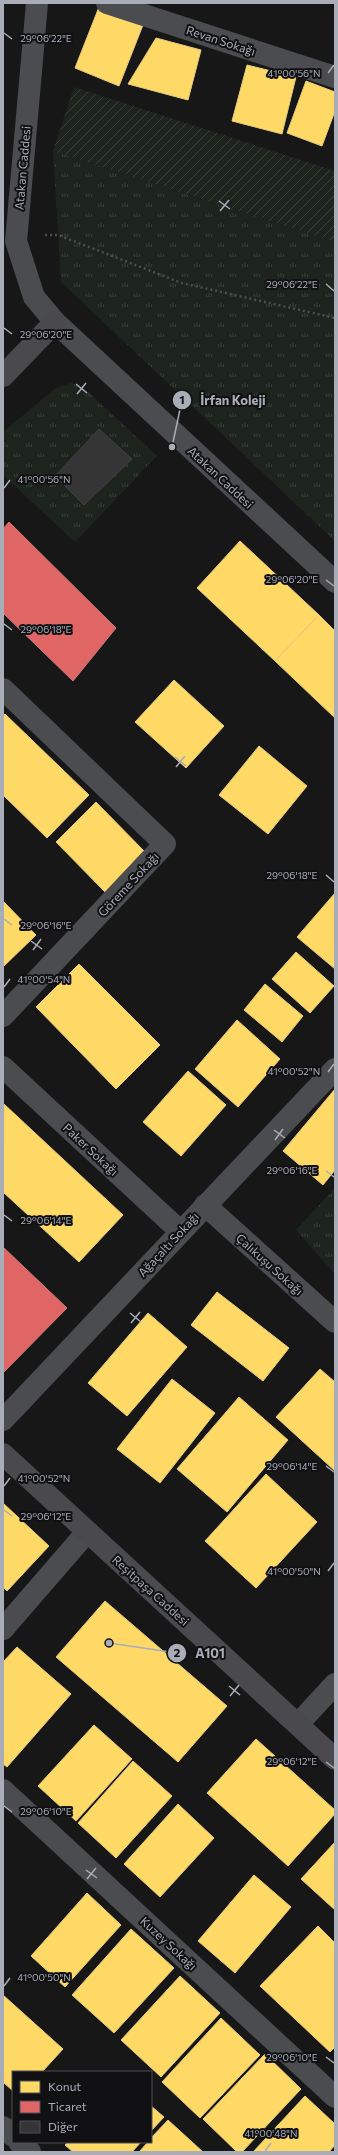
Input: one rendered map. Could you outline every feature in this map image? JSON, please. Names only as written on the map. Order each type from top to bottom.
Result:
[{"type":"street","name":"Atakan Caddesi","points":[[37,3],[16,241],[34,297],[55,322],[335,582]]},
{"type":"street","name":"Revan Sokağı","points":[[107,3],[335,77]]},
{"type":"street","points":[[3,376],[55,322]]},
{"type":"street","name":"Göreme Sokağı","points":[[3,689],[165,844],[3,1016]]},
{"type":"street","name":"Paker Sokağı","points":[[3,1067],[180,1231]]},
{"type":"street","name":"Ağaçaltı Sokağı","points":[[3,1420],[180,1231],[335,1069]]},
{"type":"street","name":"Çalıkuşu Sokağı","points":[[205,1206],[335,1322]]},
{"type":"street","name":"Reşitpaşa Caddesi","points":[[3,1454],[335,1758]]},
{"type":"street","points":[[3,1629],[87,1532]]},
{"type":"street","points":[[298,1724],[335,1684]]},
{"type":"street","name":"Kuzey Sokağı","points":[[3,1790],[335,2097]]},
{"type":"street","points":[[3,2127],[12,2135]]},
{"type":"street","points":[[20,2143],[30,2152]]},
{"type":"path","points":[[17,235],[58,235],[182,283],[335,318]]},
{"type":"green space","points":[[74,87],[335,171],[335,242],[53,151]]},
{"type":"green space","points":[[53,151],[335,242],[335,541],[61,282]]},
{"type":"green space","points":[[71,383],[85,389],[157,456],[75,542],[3,475],[3,432],[56,388]]},
{"type":"green space","points":[[335,1188],[335,1274],[296,1230]]},
{"type":"building: Konut","points":[[99,7],[143,25],[119,86],[75,68]]},
{"type":"building: Konut","points":[[156,38],[201,50],[188,100],[128,84]]},
{"type":"building: Konut","points":[[247,65],[296,77],[282,134],[232,121]]},
{"type":"building: Konut","points":[[306,81],[335,92],[335,111],[322,146],[287,133]]},
{"type":"building: Konut","points":[[240,541],[319,615],[275,661],[197,588]]},
{"type":"building: Konut","points":[[319,615],[335,631],[335,718],[275,661]]},
{"type":"building: Konut","points":[[174,680],[224,726],[186,768],[135,722]]},
{"type":"building: Konut","points":[[5,714],[89,795],[47,838],[3,795],[3,716]]},
{"type":"building: Konut","points":[[259,746],[307,786],[268,834],[219,795]]},
{"type":"building: Konut","points":[[96,802],[146,853],[106,893],[56,842]]},
{"type":"building: Konut","points":[[335,893],[335,969],[297,937]]},
{"type":"building: Konut","points":[[3,901],[36,935],[3,967]]},
{"type":"building: Konut","points":[[296,952],[334,986],[310,1013],[272,979]]},
{"type":"building: Konut","points":[[79,964],[160,1045],[116,1089],[36,1007]]},
{"type":"building: Konut","points":[[265,984],[303,1016],[282,1042],[244,1010]]},
{"type":"building: Konut","points":[[237,1020],[280,1059],[238,1107],[195,1069]]},
{"type":"building: Konut","points":[[188,1071],[226,1105],[181,1156],[143,1122]]},
{"type":"building: Konut","points":[[335,1089],[335,1170],[323,1185],[283,1151]]},
{"type":"building: Konut","points":[[4,1104],[123,1215],[79,1262],[3,1192]]},
{"type":"building: Konut","points":[[217,1292],[289,1348],[263,1381],[191,1325]]},
{"type":"building: Konut","points":[[148,1313],[187,1347],[127,1416],[88,1383]]},
{"type":"building: Konut","points":[[320,1369],[335,1382],[335,1471],[276,1417]]},
{"type":"building: Konut","points":[[172,1379],[215,1413],[160,1483],[117,1449]]},
{"type":"building: Konut","points":[[239,1397],[288,1440],[227,1512],[177,1469]]},
{"type":"building: Konut","points":[[266,1474],[317,1522],[256,1588],[205,1541]]},
{"type":"building: Konut","points":[[3,1503],[49,1546],[7,1591],[3,1587]]},
{"type":"building: Konut","points":[[105,1601],[227,1706],[178,1762],[56,1657]]},
{"type":"building: Konut","points":[[17,1647],[71,1694],[7,1767],[3,1764],[3,1662]]},
{"type":"building: Konut","points":[[94,1725],[132,1759],[76,1821],[38,1786]]},
{"type":"building: Konut","points":[[256,1739],[335,1810],[335,1814],[288,1866],[207,1793]]},
{"type":"building: Konut","points":[[133,1761],[172,1796],[116,1858],[78,1823]]},
{"type":"building: Konut","points":[[178,1804],[214,1838],[160,1897],[124,1864]]},
{"type":"building: Konut","points":[[335,1842],[335,1910],[301,1879]]},
{"type":"building: Konut","points":[[254,1875],[291,1907],[235,1973],[198,1941]]},
{"type":"building: Konut","points":[[87,1893],[121,1925],[65,1987],[31,1956]]},
{"type":"building: Konut","points":[[318,1926],[335,1943],[335,2047],[330,2052],[260,1986]]},
{"type":"building: Konut","points":[[131,1929],[174,1968],[114,2033],[72,1995]]},
{"type":"building: Konut","points":[[180,1976],[220,2013],[161,2077],[121,2040]]},
{"type":"building: Konut","points":[[3,1995],[63,2049],[43,2071],[12,2071],[12,2090],[3,2082]]},
{"type":"building: Konut","points":[[221,2018],[260,2055],[200,2118],[162,2082]]},
{"type":"building: Konut","points":[[265,2054],[301,2089],[242,2152],[237,2152],[203,2119]]},
{"type":"building: Konut","points":[[305,2096],[335,2124],[335,2145],[329,2152],[253,2152]]},
{"type":"building: Konut","points":[[152,2107],[164,2117],[152,2130]]},
{"type":"building: Konut","points":[[168,2120],[203,2152],[139,2152],[147,2143],[152,2143],[152,2137]]},
{"type":"building: Konut","points":[[67,2143],[140,2143],[132,2152],[73,2152],[65,2145]]},
{"type":"building: Ticaret","points":[[9,522],[116,628],[73,681],[3,613],[3,529]]},
{"type":"building: Ticaret","points":[[3,1247],[67,1308],[3,1373]]},
{"type":"building: Diğer","points":[[99,429],[132,459],[84,505],[55,476]]},
{"type":"place","name":"İrfan Koleji","points":[[172,447]]},
{"type":"place","name":"A101","points":[[109,1643]]}]
